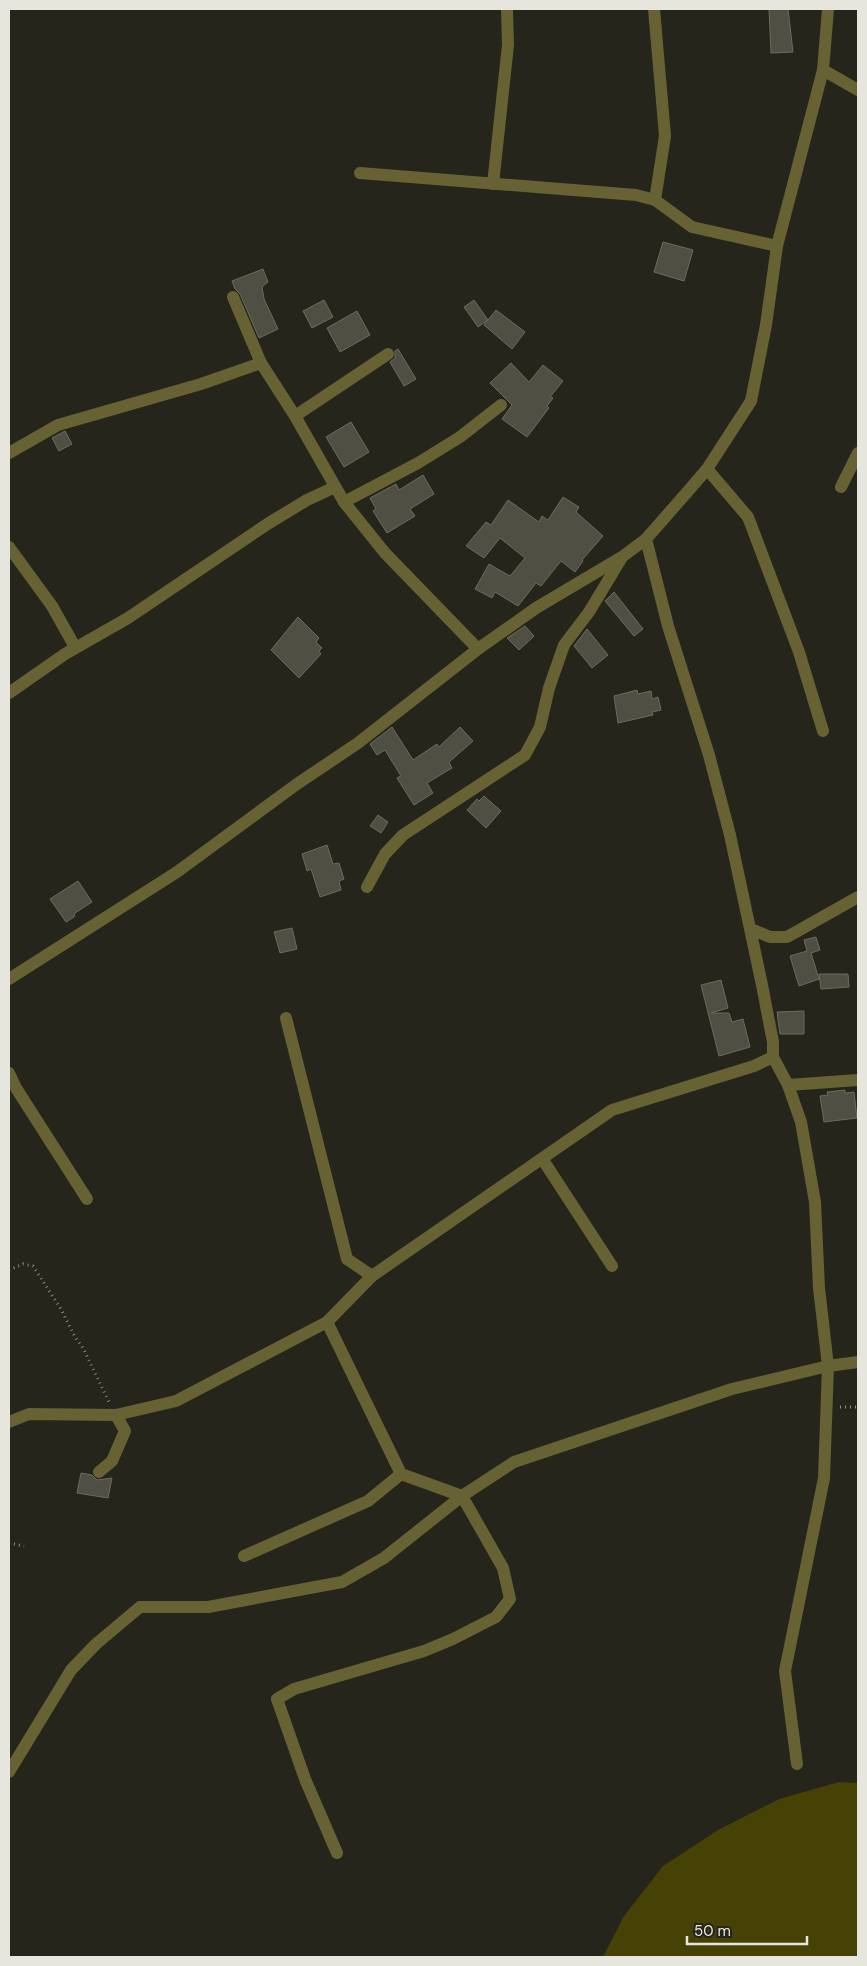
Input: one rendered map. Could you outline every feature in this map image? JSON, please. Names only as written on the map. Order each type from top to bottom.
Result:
[{"type":"street","points":[[493,184],[508,45],[507,9]]},
{"type":"street","points":[[654,9],[665,136],[656,200]]},
{"type":"street","points":[[9,979],[177,872],[358,743],[478,649],[536,608],[622,557],[646,539],[707,469],[751,401],[766,325],[777,246],[823,70],[828,9]]},
{"type":"street","points":[[823,70],[858,90]]},
{"type":"street","points":[[360,173],[636,195],[656,200],[692,227],[777,246]]},
{"type":"street","points":[[234,297],[261,363],[295,416],[344,502],[385,553],[478,649]]},
{"type":"street","points":[[295,416],[388,354]]},
{"type":"street","points":[[9,453],[58,425],[261,363]]},
{"type":"street","points":[[344,502],[418,463],[460,437],[500,405]]},
{"type":"street","points":[[840,487],[858,453]]},
{"type":"street","points":[[707,469],[748,517],[799,652],[823,731]]},
{"type":"street","points":[[9,693],[75,647],[128,618],[300,504],[335,487]]},
{"type":"street","points":[[646,539],[668,626],[709,755],[730,835],[773,1042],[773,1057],[788,1085],[801,1122],[815,1202],[819,1288],[828,1366],[824,1478],[786,1671],[797,1764]]},
{"type":"street","points":[[9,547],[52,606],[75,647]]},
{"type":"street","points":[[367,887],[385,854],[403,835],[525,755],[540,727],[549,688],[564,646],[589,612],[622,557]]},
{"type":"street","points":[[751,929],[770,937],[787,937],[858,897]]},
{"type":"street","points":[[286,1018],[347,1259],[372,1276]]},
{"type":"street","points":[[9,1422],[29,1414],[116,1415],[176,1401],[327,1322],[372,1276],[612,1110],[754,1066],[773,1057]]},
{"type":"street","points":[[9,1073],[87,1199]]},
{"type":"street","points":[[788,1085],[858,1080]]},
{"type":"street","points":[[542,1160],[612,1266]]},
{"type":"street","points":[[327,1322],[401,1474],[462,1496],[502,1568],[510,1599],[496,1618],[424,1651],[294,1689],[277,1699],[305,1779],[336,1853]]},
{"type":"street","points":[[9,1772],[71,1670],[96,1644],[140,1607],[208,1607],[342,1582],[384,1558],[462,1496],[514,1462],[732,1389],[828,1366],[858,1362]]},
{"type":"street","points":[[99,1472],[112,1461],[125,1431],[116,1415]]},
{"type":"street","points":[[244,1556],[368,1501],[401,1474]]},
{"type":"path","points":[[9,1270],[23,1264],[34,1266],[61,1309],[75,1337],[84,1348],[102,1390],[116,1415]]},
{"type":"path","points":[[826,1407],[858,1407]]},
{"type":"path","points":[[9,1543],[24,1546]]},
{"type":"shaded area","points":[[839,1782],[858,1783],[858,1957],[603,1957],[624,1916],[663,1866],[718,1830],[779,1799]]},
{"type":"building","points":[[769,9],[788,9],[793,52],[771,53]]},
{"type":"building","points":[[663,242],[693,250],[684,281],[654,272]]},
{"type":"building","points":[[263,269],[268,282],[262,287],[264,299],[278,329],[259,338],[240,294],[235,289],[232,281]]},
{"type":"building","points":[[324,300],[333,317],[312,328],[303,311]]},
{"type":"building","points":[[474,300],[488,320],[478,327],[464,307]]},
{"type":"building","points":[[496,310],[525,332],[512,349],[484,325]]},
{"type":"building","points":[[357,311],[370,335],[340,352],[327,328]]},
{"type":"building","points":[[398,349],[416,379],[404,386],[390,362],[395,358],[395,351]]},
{"type":"building","points":[[511,363],[529,382],[543,365],[563,381],[550,397],[553,398],[547,406],[549,408],[527,437],[502,419],[512,405],[490,383]]},
{"type":"building","points":[[351,422],[369,452],[344,467],[326,437]]},
{"type":"building","points":[[65,431],[72,444],[59,451],[52,438]]},
{"type":"building","points":[[423,475],[434,494],[410,509],[415,516],[387,533],[373,511],[376,509],[370,498],[396,484],[399,490]]},
{"type":"building","points":[[563,497],[579,507],[576,512],[603,536],[582,560],[575,572],[561,561],[541,586],[536,583],[518,606],[495,592],[492,598],[475,589],[489,564],[510,576],[525,558],[500,538],[484,558],[466,546],[486,522],[491,525],[508,500],[539,522],[542,516],[548,520]]},
{"type":"building","points":[[614,592],[643,629],[634,636],[605,601]]},
{"type":"building","points":[[298,617],[319,638],[316,642],[322,648],[319,651],[321,654],[299,678],[271,650]]},
{"type":"building","points":[[525,626],[534,636],[519,650],[507,638]]},
{"type":"building","points":[[587,629],[608,655],[592,668],[574,646]]},
{"type":"building","points":[[637,690],[638,694],[651,691],[652,699],[658,697],[661,710],[652,712],[653,715],[618,723],[614,696]]},
{"type":"building","points":[[392,727],[413,760],[437,744],[439,747],[460,727],[473,741],[449,762],[452,768],[427,783],[433,793],[414,805],[397,778],[401,776],[385,750],[377,755],[370,744]]},
{"type":"building","points":[[484,796],[501,811],[486,828],[467,810],[477,799],[479,801]]},
{"type":"building","points":[[378,815],[388,822],[381,833],[370,826]]},
{"type":"building","points":[[327,845],[333,864],[339,863],[344,879],[339,881],[341,890],[320,897],[311,869],[307,871],[302,854]]},
{"type":"building","points":[[78,881],[92,902],[75,913],[74,917],[66,922],[50,899]]},
{"type":"building","points":[[292,928],[297,949],[280,953],[274,932]]},
{"type":"building","points":[[816,937],[820,950],[811,953],[819,979],[799,986],[790,956],[807,951],[804,940]]},
{"type":"building","points":[[819,974],[848,974],[849,987],[821,989]]},
{"type":"building","points":[[721,980],[728,1008],[711,1013],[729,1013],[732,1022],[743,1019],[750,1047],[719,1056],[701,985]]},
{"type":"building","points":[[804,1011],[804,1034],[780,1034],[777,1012]]},
{"type":"building","points":[[845,1090],[845,1093],[854,1092],[857,1118],[824,1122],[820,1096],[828,1095],[827,1092]]},
{"type":"building","points":[[81,1473],[92,1475],[97,1480],[112,1478],[108,1498],[77,1493]]}]
